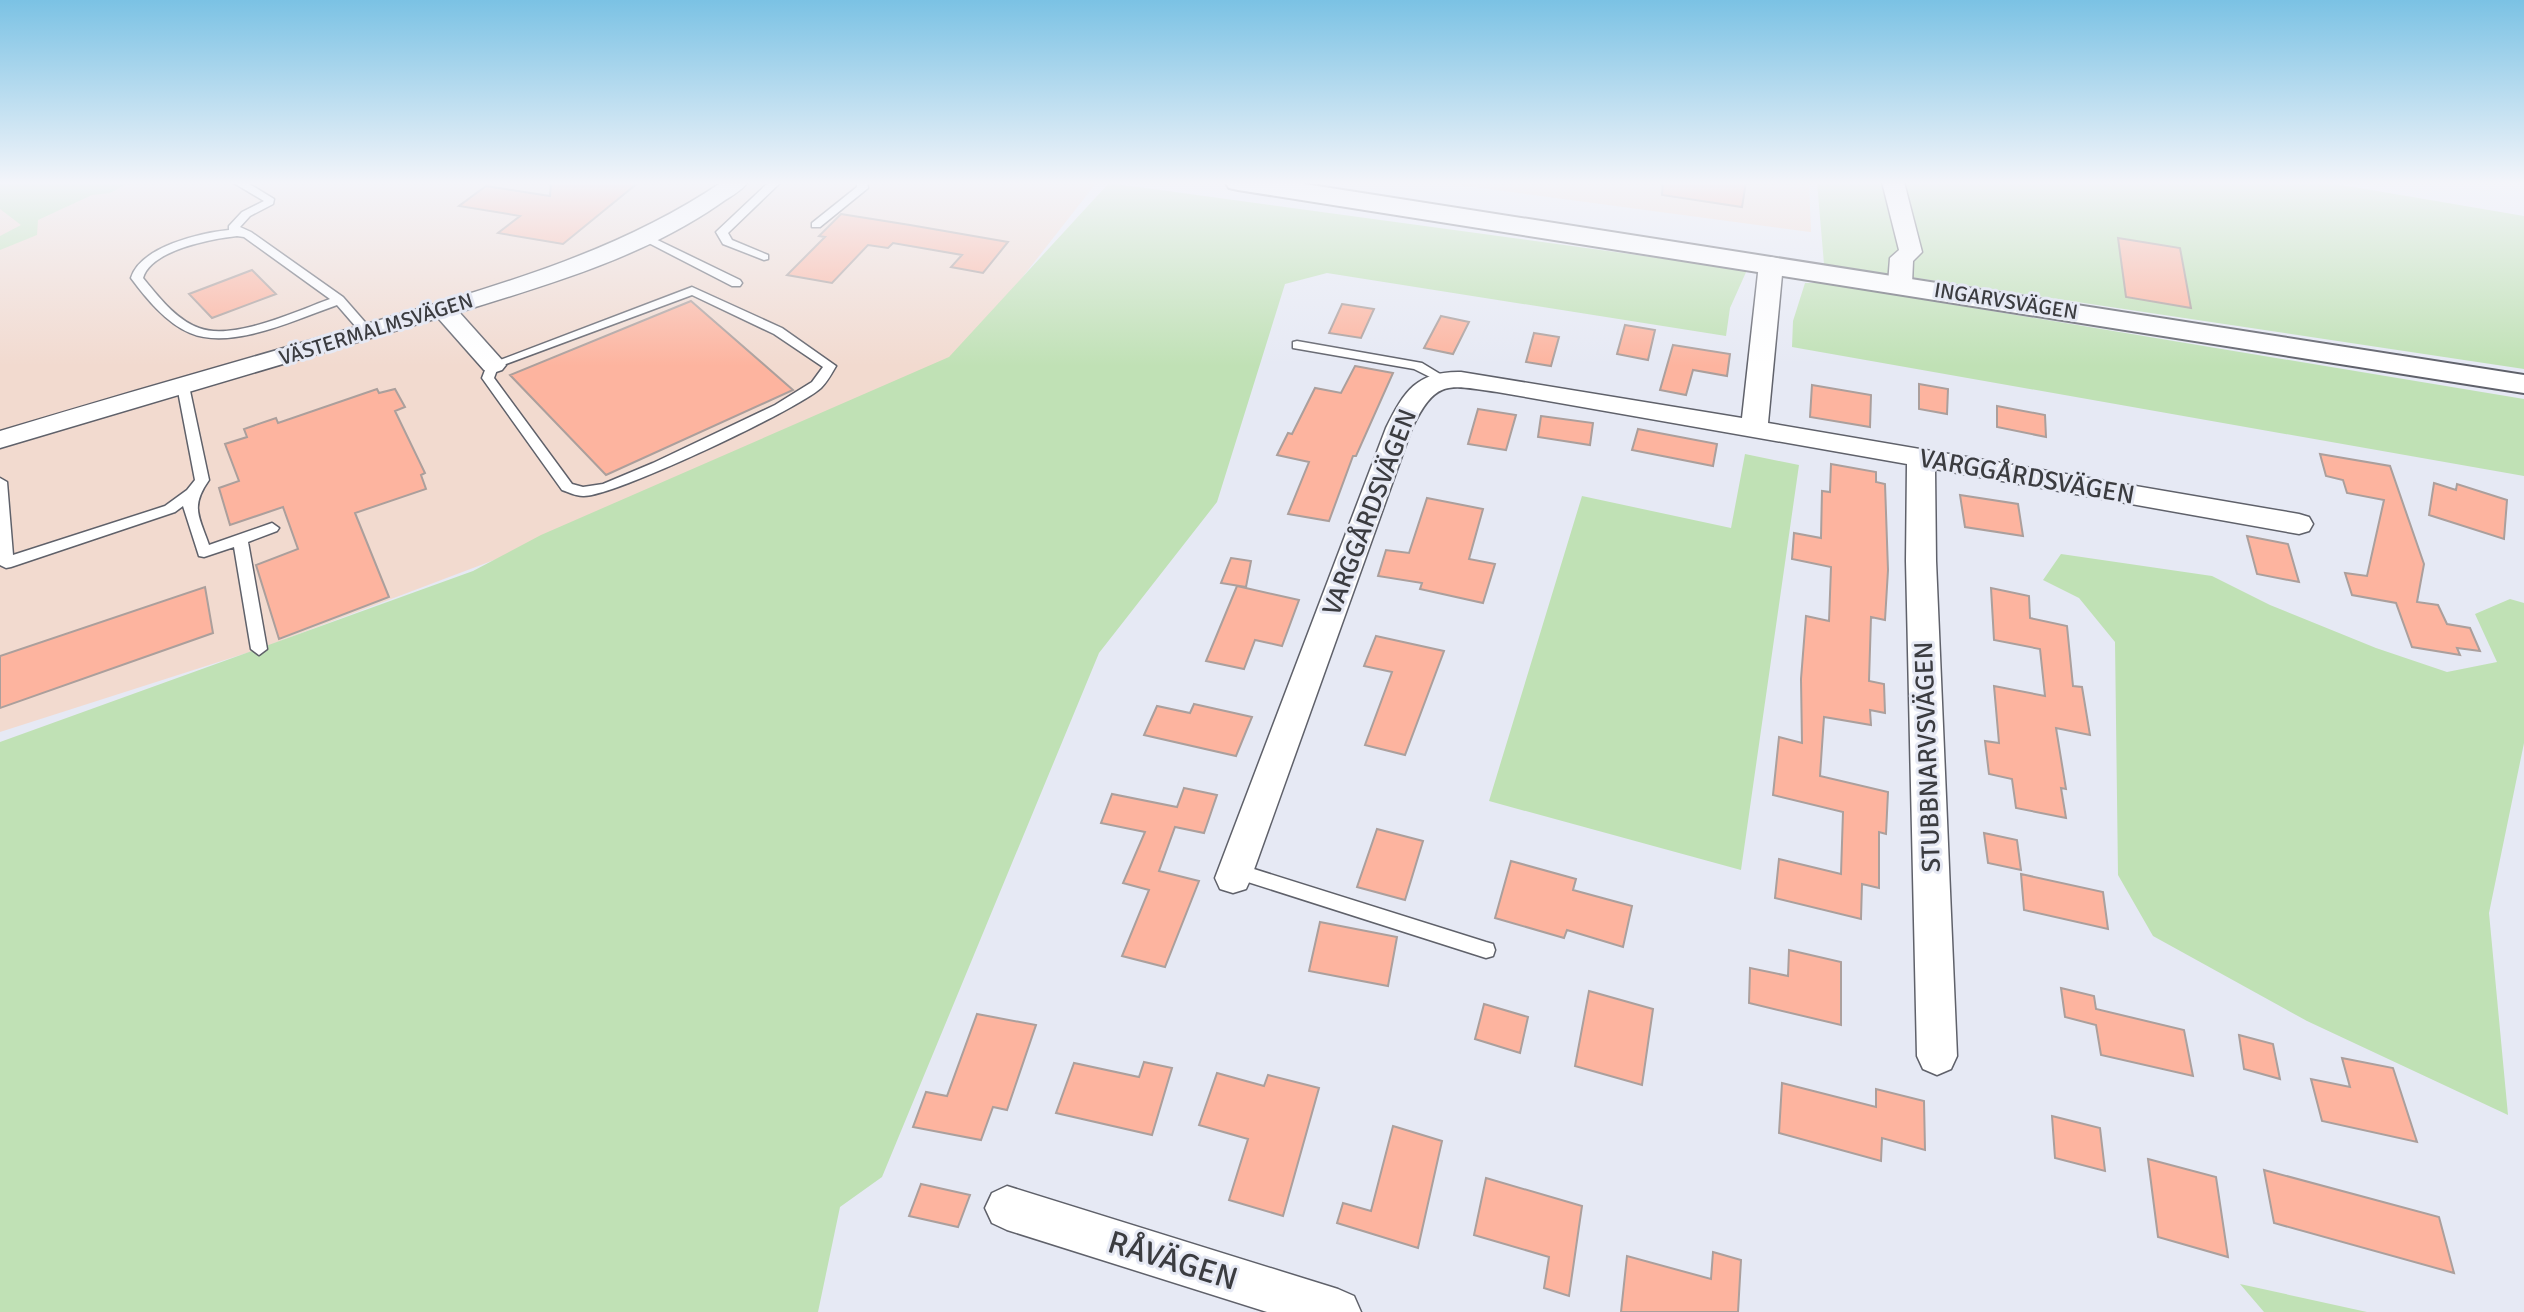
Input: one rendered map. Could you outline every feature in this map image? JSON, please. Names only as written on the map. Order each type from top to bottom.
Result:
[{"type":"street","name":"VÄSTERMALMSVÄGEN","points":[[0,440],[443,309],[536,279],[625,243]]},
{"type":"street","name":"INGARVSVÄGEN","points":[[1641,243],[2524,384]]},
{"type":"street","points":[[1900,284],[1902,258],[1912,252],[1910,243]]},
{"type":"street","points":[[1754,427],[1771,264]]},
{"type":"street","points":[[443,309],[493,365]]},
{"type":"street","name":"VARGGÅRDSVÄGEN","points":[[1234,874],[1399,428],[1415,395],[1429,384],[1444,380],[1497,384],[2299,524]]},
{"type":"street","name":"STUBBNARVSVÄGEN","points":[[1921,457],[1920,561],[1937,1056]]},
{"type":"street","name":"RÅVÄGEN","points":[[1007,1208],[1338,1312]]},
{"type":"lane","points":[[192,243],[141,267],[136,278],[175,317],[201,334],[239,333],[339,300]]},
{"type":"lane","points":[[260,243],[339,300],[367,332]]},
{"type":"lane","points":[[657,243],[736,283]]},
{"type":"lane","points":[[730,243],[764,257]]},
{"type":"lane","points":[[692,291],[778,331],[830,366],[817,385],[780,408],[659,466],[606,488],[583,492],[567,486],[488,378],[493,365],[692,291]]},
{"type":"lane","points":[[1297,345],[1418,366],[1444,380]]},
{"type":"lane","points":[[0,482],[6,563],[170,509],[200,486],[202,480],[183,386]]},
{"type":"lane","points":[[192,493],[190,510],[204,552],[272,528]]},
{"type":"lane","points":[[240,539],[259,649]]},
{"type":"lane","points":[[1234,874],[1486,950]]},
{"type":"shaded area","points":[[0,243],[1049,243],[953,366],[555,537],[259,649],[0,732]]},
{"type":"green space","points":[[0,243],[17,243],[0,250]]},
{"type":"green space","points":[[1054,243],[1551,243],[1747,270],[1730,308],[1726,336],[1327,273],[1285,284],[1217,502],[1099,653],[882,1177],[840,1207],[818,1312],[0,1312],[0,742],[473,571],[541,535],[949,357]]},
{"type":"green space","points":[[1822,243],[2524,243],[2524,369],[1824,264]]},
{"type":"green space","points":[[1805,283],[1823,283],[2524,399],[2524,476],[1792,347],[1793,321]]},
{"type":"green space","points":[[1745,454],[1799,465],[1741,870],[1489,801],[1582,496],[1731,528]]},
{"type":"green space","points":[[2061,554],[2212,576],[2270,605],[2376,648],[2447,672],[2497,662],[2475,614],[2510,599],[2524,603],[2524,743],[2489,913],[2508,1115],[2307,1021],[2153,936],[2118,875],[2115,642],[2079,598],[2043,580]]},
{"type":"green space","points":[[2240,1284],[2367,1312],[2264,1312]]},
{"type":"building","points":[[819,243],[893,243],[888,248],[868,245],[832,283],[787,275]]},
{"type":"building","points":[[894,243],[1007,243],[983,273],[951,267],[962,255]]},
{"type":"building","points":[[2119,243],[2150,243],[2180,248],[2191,308],[2126,297]]},
{"type":"building","points":[[252,270],[276,294],[212,318],[189,294]]},
{"type":"building","points":[[691,301],[793,390],[606,475],[510,375]]},
{"type":"building","points":[[1342,304],[1374,309],[1361,338],[1329,333]]},
{"type":"building","points":[[1441,316],[1469,322],[1453,354],[1424,348]]},
{"type":"building","points":[[1625,325],[1655,330],[1648,360],[1617,354]]},
{"type":"building","points":[[1534,333],[1559,337],[1551,366],[1526,362]]},
{"type":"building","points":[[1673,345],[1730,354],[1727,376],[1693,370],[1686,395],[1660,390]]},
{"type":"building","points":[[1355,366],[1393,373],[1356,456],[1353,456],[1329,521],[1288,514],[1309,462],[1277,455],[1288,433],[1292,434],[1315,388],[1341,393]]},
{"type":"building","points":[[1919,384],[1948,389],[1947,414],[1919,409]]},
{"type":"building","points":[[1812,385],[1871,395],[1870,427],[1810,417]]},
{"type":"building","points":[[377,389],[379,393],[395,389],[405,407],[395,411],[425,473],[421,475],[426,489],[355,513],[389,597],[279,639],[256,565],[298,549],[283,507],[230,525],[219,488],[239,481],[225,444],[247,437],[244,429],[276,418],[278,423]]},
{"type":"building","points":[[1997,406],[2045,415],[2046,437],[1997,427]]},
{"type":"building","points":[[1478,409],[1516,415],[1506,450],[1468,444]]},
{"type":"building","points":[[1541,416],[1593,423],[1590,445],[1538,437]]},
{"type":"building","points":[[1638,429],[1717,444],[1713,466],[1632,450]]},
{"type":"building","points":[[2320,454],[2390,466],[2424,564],[2417,602],[2438,605],[2447,624],[2470,628],[2480,651],[2457,648],[2460,655],[2412,647],[2396,603],[2352,595],[2345,573],[2367,576],[2384,500],[2347,493],[2343,480],[2326,476]]},
{"type":"building","points":[[1831,464],[1876,472],[1876,482],[1885,484],[1888,570],[1885,620],[1871,617],[1869,681],[1884,684],[1885,713],[1870,710],[1871,725],[1824,717],[1820,776],[1888,792],[1886,834],[1879,832],[1879,888],[1862,884],[1861,919],[1775,898],[1779,859],[1841,874],[1843,812],[1773,795],[1779,737],[1802,743],[1801,679],[1806,616],[1829,621],[1831,567],[1792,559],[1794,533],[1821,538],[1822,491],[1830,492]]},
{"type":"building","points":[[2434,483],[2456,490],[2457,484],[2507,500],[2504,539],[2429,515]]},
{"type":"building","points":[[1960,495],[2018,504],[2023,536],[1965,527]]},
{"type":"building","points":[[1427,498],[1483,509],[1469,559],[1495,564],[1483,603],[1420,589],[1422,583],[1378,576],[1386,550],[1409,553]]},
{"type":"building","points":[[2247,536],[2288,544],[2299,582],[2257,574]]},
{"type":"building","points":[[1231,558],[1251,561],[1246,587],[1221,583]]},
{"type":"building","points":[[1237,586],[1299,600],[1282,646],[1255,640],[1244,669],[1206,661]]},
{"type":"building","points":[[205,587],[213,633],[0,708],[0,656]]},
{"type":"building","points":[[1991,588],[2029,596],[2030,618],[2067,626],[2073,686],[2082,687],[2090,735],[2056,728],[2066,789],[2061,788],[2066,818],[2016,808],[2012,779],[1989,774],[1985,741],[1999,743],[1994,686],[2045,696],[2040,649],[1994,640]]},
{"type":"building","points":[[1376,636],[1444,651],[1405,755],[1365,745],[1392,672],[1364,666]]},
{"type":"building","points":[[1194,704],[1252,717],[1236,756],[1144,735],[1157,706],[1190,713]]},
{"type":"building","points":[[1184,788],[1217,795],[1204,833],[1175,827],[1159,871],[1199,881],[1165,967],[1122,956],[1149,890],[1123,883],[1145,832],[1101,823],[1112,794],[1177,807]]},
{"type":"building","points":[[1377,829],[1423,841],[1405,900],[1357,887]]},
{"type":"building","points":[[1984,833],[2017,840],[2021,870],[1988,863]]},
{"type":"building","points":[[1511,861],[1576,879],[1573,890],[1632,906],[1623,947],[1567,930],[1564,938],[1495,918]]},
{"type":"building","points":[[2021,874],[2103,892],[2108,929],[2024,910]]},
{"type":"building","points":[[1320,922],[1397,937],[1388,986],[1309,971]]},
{"type":"building","points":[[1789,950],[1841,962],[1841,1025],[1749,1003],[1750,968],[1788,976]]},
{"type":"building","points":[[2061,988],[2094,996],[2096,1009],[2184,1030],[2193,1076],[2101,1055],[2096,1025],[2065,1017]]},
{"type":"building","points":[[1589,991],[1653,1009],[1642,1085],[1575,1066]]},
{"type":"building","points":[[1484,1004],[1528,1017],[1520,1053],[1475,1039]]},
{"type":"building","points":[[977,1014],[1036,1025],[1007,1110],[993,1107],[981,1140],[913,1127],[926,1092],[947,1096]]},
{"type":"building","points":[[2239,1035],[2273,1044],[2280,1079],[2244,1069]]},
{"type":"building","points":[[2342,1058],[2393,1068],[2417,1142],[2322,1121],[2311,1079],[2350,1087]]},
{"type":"building","points":[[1144,1062],[1172,1068],[1152,1135],[1056,1113],[1074,1063],[1139,1077]]},
{"type":"building","points":[[1217,1073],[1264,1086],[1268,1075],[1319,1088],[1283,1216],[1229,1200],[1248,1139],[1199,1125]]},
{"type":"building","points":[[1782,1083],[1876,1107],[1876,1089],[1924,1101],[1925,1150],[1882,1138],[1881,1161],[1779,1133]]},
{"type":"building","points":[[2052,1116],[2100,1128],[2105,1171],[2055,1158]]},
{"type":"building","points":[[1393,1126],[1442,1141],[1418,1248],[1337,1223],[1343,1203],[1371,1211]]},
{"type":"building","points":[[2148,1159],[2216,1177],[2228,1257],[2158,1237]]},
{"type":"building","points":[[2264,1170],[2439,1217],[2454,1273],[2274,1223]]},
{"type":"building","points":[[1486,1178],[1582,1206],[1569,1296],[1544,1288],[1549,1257],[1474,1235]]},
{"type":"building","points":[[921,1184],[970,1195],[958,1227],[909,1216]]},
{"type":"building","points":[[1713,1252],[1741,1260],[1738,1312],[1621,1312],[1627,1256],[1711,1279]]}]
